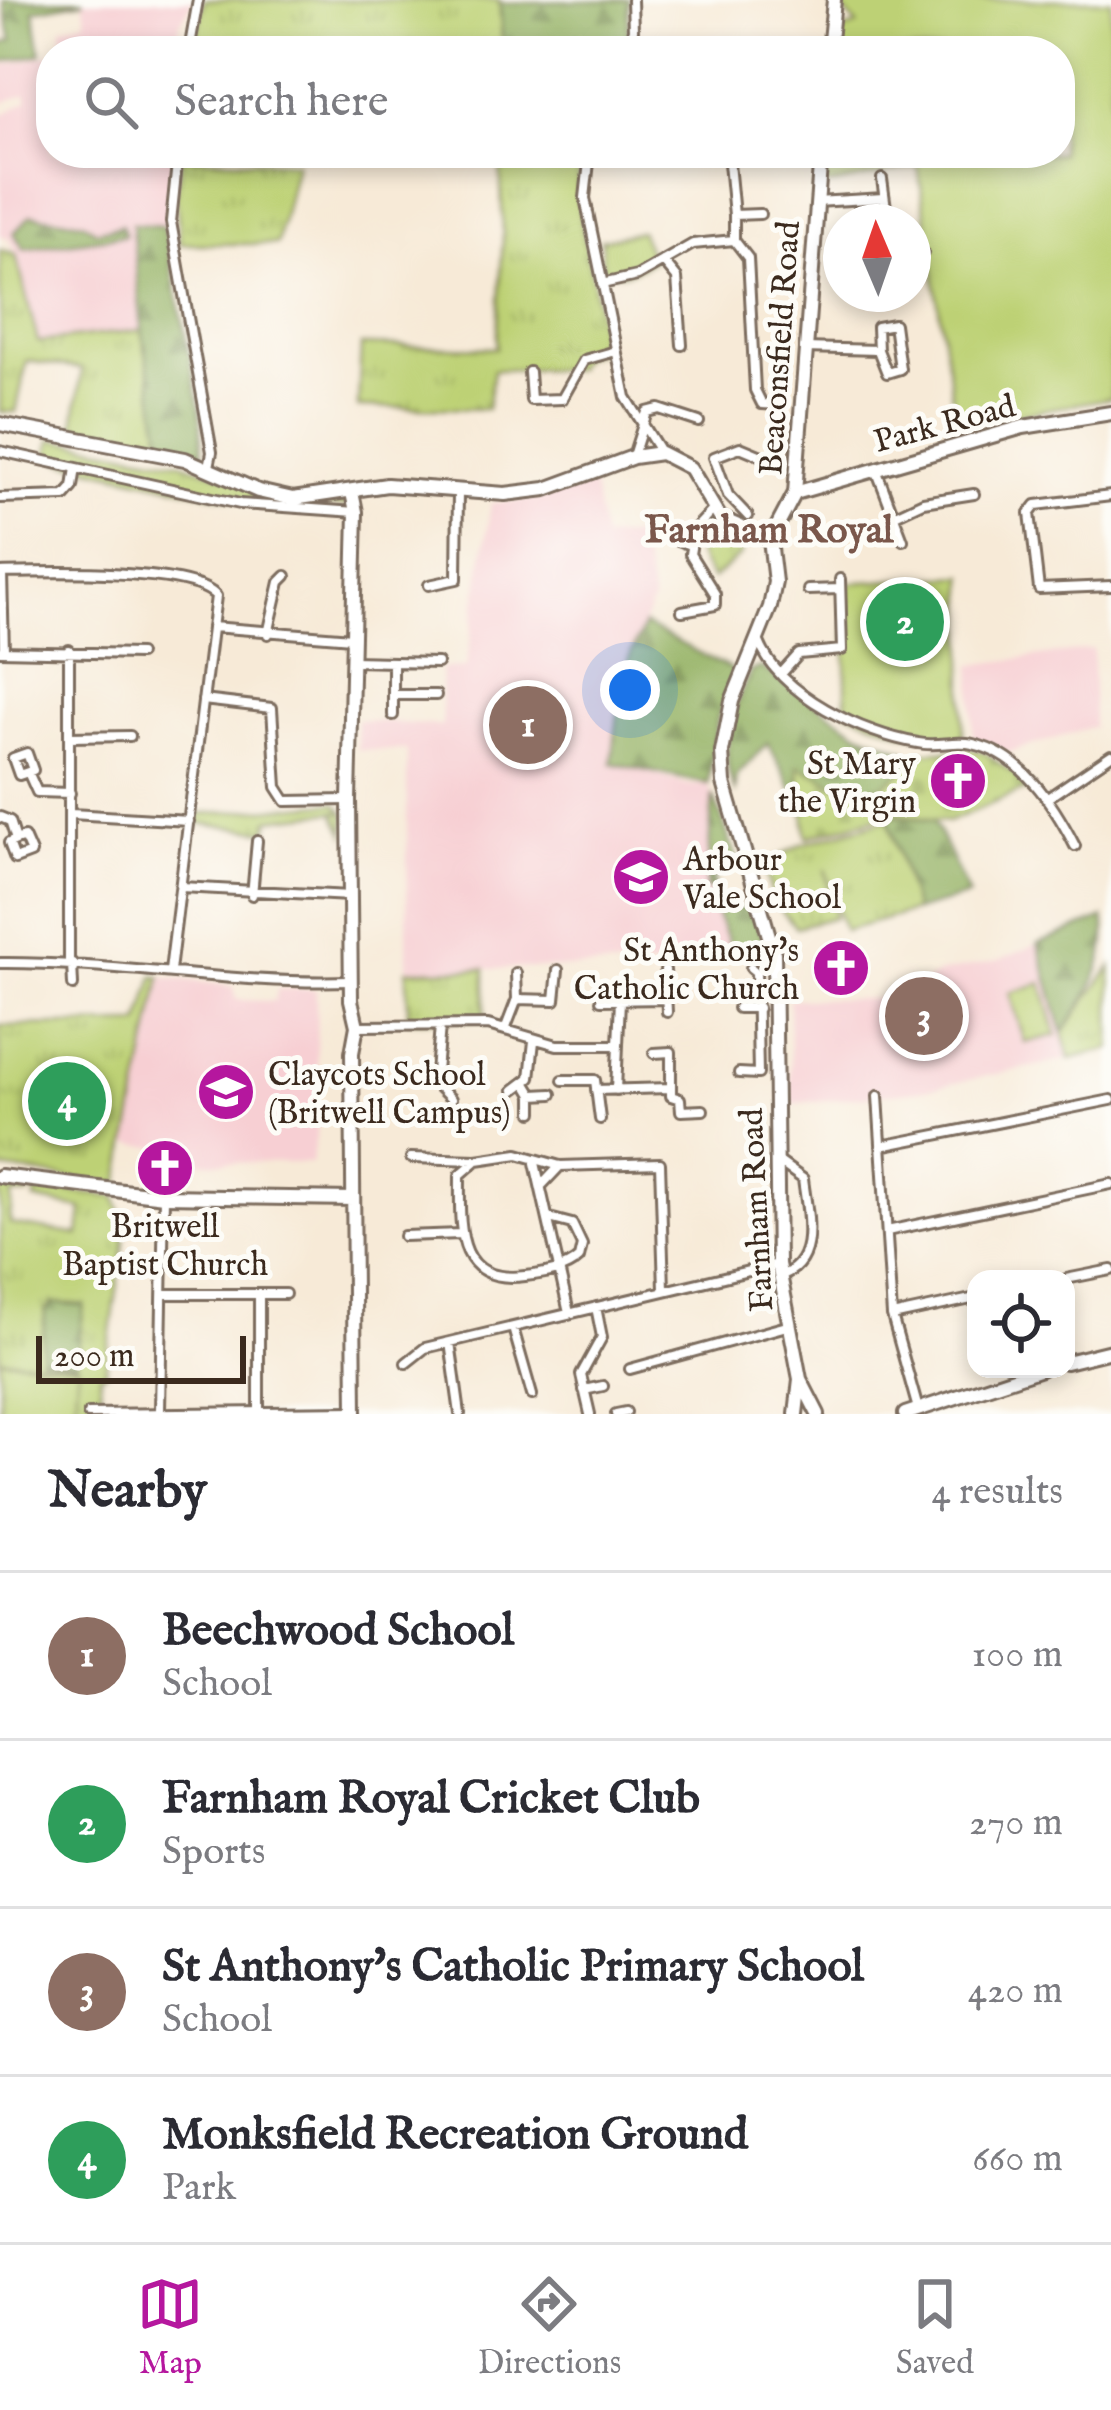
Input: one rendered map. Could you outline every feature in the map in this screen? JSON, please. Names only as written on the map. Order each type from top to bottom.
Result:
[{"type":"street","points":[[191,36],[197,0]]},
{"type":"street","points":[[630,36],[632,0]]},
{"type":"street","points":[[830,36],[834,0]]},
{"type":"street","points":[[176,168],[171,222],[212,452],[209,467]]},
{"type":"street","points":[[588,168],[585,198],[626,397],[661,453],[690,468],[713,510],[743,531],[770,541]]},
{"type":"street","points":[[729,168],[734,240],[748,258],[749,337],[759,407],[780,405]]},
{"type":"street","name":"Beaconsfield Road","points":[[770,541],[795,493],[819,168]]},
{"type":"street","points":[[882,179],[885,204]]},
{"type":"street","points":[[816,202],[884,198]]},
{"type":"street","points":[[734,215],[760,214]]},
{"type":"street","points":[[602,284],[637,276],[694,244],[734,240]]},
{"type":"street","points":[[664,261],[676,278],[682,345]]},
{"type":"street","points":[[894,324],[900,370],[887,373],[878,350],[877,327],[894,324]]},
{"type":"street","points":[[803,348],[878,350]]},
{"type":"street","points":[[529,372],[531,400],[562,399],[584,360],[616,351]]},
{"type":"street","points":[[633,457],[647,412],[658,409],[699,422]]},
{"type":"street","name":"Park Road","points":[[795,493],[1023,427],[1111,413]]},
{"type":"street","points":[[0,424],[209,467],[246,486],[293,499],[387,485],[546,490],[633,457],[661,453]]},
{"type":"street","points":[[748,516],[712,462],[732,447],[776,462]]},
{"type":"street","points":[[0,451],[240,504],[356,512]]},
{"type":"street","points":[[0,498],[64,496],[73,488],[76,468]]},
{"type":"street","points":[[875,468],[903,541]]},
{"type":"street","points":[[705,495],[724,486]]},
{"type":"street","points":[[429,585],[457,579],[458,490]]},
{"type":"street","points":[[88,1414],[355,1412],[352,1053],[357,1025],[351,981],[349,800],[356,512],[352,492]]},
{"type":"street","points":[[893,516],[923,502],[974,494]]},
{"type":"street","points":[[1111,496],[1036,505],[1030,513],[1039,589],[1111,586]]},
{"type":"street","points":[[682,610],[715,604],[715,594],[694,562],[690,545],[694,530],[713,510]]},
{"type":"street","points":[[667,536],[690,545]]},
{"type":"street","name":"Farnham Road","points":[[770,541],[775,582],[759,642],[725,726],[724,783],[772,939],[778,1270],[800,1379],[818,1414]]},
{"type":"street","points":[[139,654],[2,651],[1,574],[104,573],[203,586],[216,596],[170,971]]},
{"type":"street","points":[[268,634],[280,582],[286,576]]},
{"type":"street","points":[[780,675],[799,654],[842,650],[840,584],[808,590]]},
{"type":"street","points":[[212,627],[352,638]]},
{"type":"street","points":[[759,642],[767,662],[780,675],[847,719],[894,738],[974,744],[1006,761],[1049,797],[1075,846]]},
{"type":"street","points":[[69,650],[73,985]]},
{"type":"street","points":[[352,661],[437,663]]},
{"type":"street","points":[[393,662],[393,715]]},
{"type":"street","points":[[748,664],[767,662]]},
{"type":"street","points":[[393,695],[436,695]]},
{"type":"street","points":[[203,700],[272,708],[277,787],[286,801],[349,800]]},
{"type":"street","points":[[70,737],[130,736]]},
{"type":"street","points":[[1049,797],[1111,755]]},
{"type":"street","points":[[28,772],[38,793],[70,793]]},
{"type":"street","points":[[71,814],[189,820]]},
{"type":"street","points":[[0,817],[10,821],[16,840]]},
{"type":"street","points":[[252,895],[257,842]]},
{"type":"street","points":[[181,887],[252,895],[350,896]]},
{"type":"street","points":[[0,963],[71,963],[270,982],[351,981]]},
{"type":"street","points":[[752,968],[759,1038],[776,1038]]},
{"type":"street","points":[[517,999],[555,1000],[558,970]]},
{"type":"street","points":[[665,970],[667,1012]]},
{"type":"street","points":[[505,1030],[517,999],[516,973]]},
{"type":"street","points":[[601,1000],[666,999]]},
{"type":"street","points":[[616,1090],[614,1045],[620,1000]]},
{"type":"street","points":[[738,1008],[758,1008]]},
{"type":"street","points":[[357,1025],[505,1030],[534,1041],[614,1045]]},
{"type":"street","points":[[440,1026],[435,1084],[448,1093]]},
{"type":"street","name":"Farnham Road","points":[[739,1073],[758,1074],[759,1038]]},
{"type":"street","points":[[533,1112],[533,1095],[527,1085],[534,1041]]},
{"type":"street","points":[[654,1053],[670,1052],[671,1088],[681,1111],[703,1110]]},
{"type":"street","points":[[563,1080],[595,1080],[600,1119]]},
{"type":"street","points":[[514,1090],[527,1085]]},
{"type":"street","points":[[596,1090],[671,1088]]},
{"type":"street","points":[[533,1095],[552,1094]]},
{"type":"street","points":[[878,1096],[892,1316],[911,1412],[1012,1378]]},
{"type":"street","points":[[881,1146],[1111,1100]]},
{"type":"street","points":[[411,1158],[477,1160],[518,1154],[560,1166],[660,1163],[664,1289]]},
{"type":"street","points":[[456,1157],[460,1234],[468,1256],[481,1270],[503,1278],[560,1269],[579,1258],[582,1245],[572,1224],[550,1218]]},
{"type":"street","points":[[460,1175],[477,1160]]},
{"type":"street","points":[[406,1363],[425,1348],[664,1289],[802,1264],[808,1245],[803,1179],[793,1167],[777,1160]]},
{"type":"street","points":[[535,1162],[569,1313]]},
{"type":"street","points":[[542,1185],[560,1166]]},
{"type":"street","points":[[0,1176],[164,1196],[353,1198]]},
{"type":"street","points":[[887,1231],[1111,1184]]},
{"type":"street","points":[[160,1410],[164,1196]]},
{"type":"street","points":[[404,1236],[460,1234]]},
{"type":"street","points":[[1075,1277],[1111,1270]]},
{"type":"street","points":[[164,1294],[285,1294]]},
{"type":"street","points":[[259,1295],[259,1411]]},
{"type":"street","points":[[892,1316],[967,1300]]},
{"type":"street","points":[[590,1414],[584,1364],[602,1337],[596,1307]]},
{"type":"street","points":[[630,1369],[787,1326]]},
{"type":"street","points":[[513,1328],[532,1395]]},
{"type":"street","points":[[450,1342],[460,1414]]},
{"type":"street","points":[[1075,1361],[1111,1351]]},
{"type":"street","name":"Farnham Road","points":[[796,1414],[800,1379]]},
{"type":"street","points":[[584,1390],[603,1386]]},
{"type":"street","points":[[954,1396],[958,1414]]},
{"type":"shaded area","points":[[83,0],[193,0],[179,25],[180,36],[62,36],[62,27],[86,20]]},
{"type":"shaded area","points":[[36,58],[36,168],[173,168],[171,235],[164,226],[132,225],[142,330],[37,343],[16,255],[8,238],[0,235],[0,116],[28,101],[26,94],[0,104],[0,66]]},
{"type":"shaded area","points":[[592,481],[603,539],[638,535],[653,601],[623,671],[611,762],[690,785],[708,785],[713,795],[705,881],[732,952],[698,966],[407,970],[407,750],[357,750],[357,720],[442,726],[441,669],[466,668],[491,503],[537,499]]},
{"type":"shaded area","points":[[1093,649],[1093,727],[1006,753],[973,740],[972,665]]},
{"type":"shaded area","points":[[1038,944],[1070,1059],[920,1090],[791,1104],[789,999],[893,999],[940,973],[1000,960]]},
{"type":"shaded area","name":"Claycots School (Britwell Campus)","points":[[161,977],[233,986],[237,1000],[274,1001],[278,989],[316,989],[318,1127],[311,1163],[173,1162],[172,1149],[127,1144]]},
{"type":"green space","points":[[3,0],[83,0],[34,10],[36,55],[0,62],[0,44],[12,41]]},
{"type":"green space","points":[[204,0],[499,0],[502,36],[197,36]]},
{"type":"green space","points":[[629,0],[628,34],[502,36],[500,3]]},
{"type":"green space","points":[[842,0],[1111,0],[1111,398],[956,425],[931,255],[931,204],[924,204],[918,168],[1075,168],[1075,36],[837,36],[857,25],[841,8]]},
{"type":"green space","points":[[180,168],[295,168],[277,244],[180,244],[176,194]]},
{"type":"green space","points":[[501,168],[579,168],[579,204],[596,301],[599,351],[583,356],[574,369],[493,370],[487,409],[358,407],[361,345],[496,348],[503,237]]},
{"type":"green space","points":[[823,168],[909,168],[821,187]]},
{"type":"green space","points":[[31,215],[83,222],[96,231],[122,225],[125,235],[24,249],[14,233]]},
{"type":"green space","points":[[132,224],[164,226],[200,410],[203,456],[162,440],[142,330]]},
{"type":"green space","points":[[640,231],[653,260],[623,273],[603,269],[601,240]]},
{"type":"green space","points":[[0,250],[16,255],[38,342],[142,330],[162,440],[74,427],[82,369],[27,361],[16,412],[0,412]]},
{"type":"green space","points":[[52,439],[182,462],[305,503],[344,498],[347,506],[270,507],[58,461],[48,452]]},
{"type":"green space","points":[[715,518],[741,535],[741,555],[712,579],[697,546],[704,523]]},
{"type":"green space","points":[[965,576],[963,739],[904,733],[846,711],[846,583]]},
{"type":"green space","points":[[644,625],[736,672],[718,717],[708,784],[612,763],[623,671]]},
{"type":"green space","points":[[761,667],[859,732],[905,750],[911,762],[890,784],[845,793],[799,767],[799,801],[768,743],[737,775],[735,791],[727,761],[729,730],[751,671]]},
{"type":"green space","points":[[971,749],[985,753],[1032,787],[948,822],[891,813],[807,837],[798,766],[862,791],[887,782],[921,752]]},
{"type":"green space","points":[[713,795],[740,867],[713,877],[716,889],[706,889]]},
{"type":"green space","points":[[336,803],[346,814],[345,833],[335,814],[342,811],[270,819],[267,831],[197,823],[199,814]]},
{"type":"green space","points":[[887,814],[934,821],[969,896],[915,911]]},
{"type":"green space","points":[[888,819],[915,911],[844,931],[825,869],[835,917],[796,927],[773,901],[764,865],[802,844]]},
{"type":"green space","points":[[721,900],[726,911],[753,904],[767,953],[756,955],[754,942],[732,952],[712,902]]},
{"type":"green space","points":[[1104,918],[1100,965],[1063,1032],[1038,944]]},
{"type":"green space","points":[[1111,967],[1111,1049],[1070,1059],[1063,1032]]},
{"type":"green space","points":[[485,969],[485,1019],[408,1020],[407,970]]},
{"type":"green space","points":[[154,976],[161,977],[119,1185],[0,1169],[0,1026],[140,1024]]},
{"type":"green space","points":[[1042,983],[1057,1035],[1025,1043],[1010,993]]},
{"type":"green space","points":[[0,1184],[29,1187],[28,1195],[12,1194],[10,1224],[79,1235],[82,1209],[35,1200],[36,1188],[116,1197],[126,1229],[105,1373],[100,1374],[101,1406],[74,1408],[78,1365],[0,1359]]},
{"type":"green space","points":[[52,1303],[84,1305],[76,1362],[41,1358],[45,1311]]},
{"type":"green space","points":[[0,1359],[78,1365],[74,1414],[0,1414]]},
{"type":"place","name":"Farnham Royal Cricket Club","points":[[905,622]]},
{"type":"place","name":"Beechwood School","points":[[528,725]]},
{"type":"place","name":"St Mary the Virgin","points":[[958,781]]},
{"type":"place","name":"Arbour Vale School","points":[[641,877]]},
{"type":"place","name":"St Anthony's Catholic Church","points":[[841,968]]},
{"type":"place","name":"St Anthony's Catholic Primary School","points":[[924,1016]]},
{"type":"place","name":"Claycots School (Britwell Campus)","points":[[226,1092]]},
{"type":"place","name":"Monksfield Recreation Ground","points":[[67,1101]]},
{"type":"place","name":"Britwell Baptist Church","points":[[165,1168]]},
{"type":"district","name":"Farnham Royal","points":[[769,528]]}]
